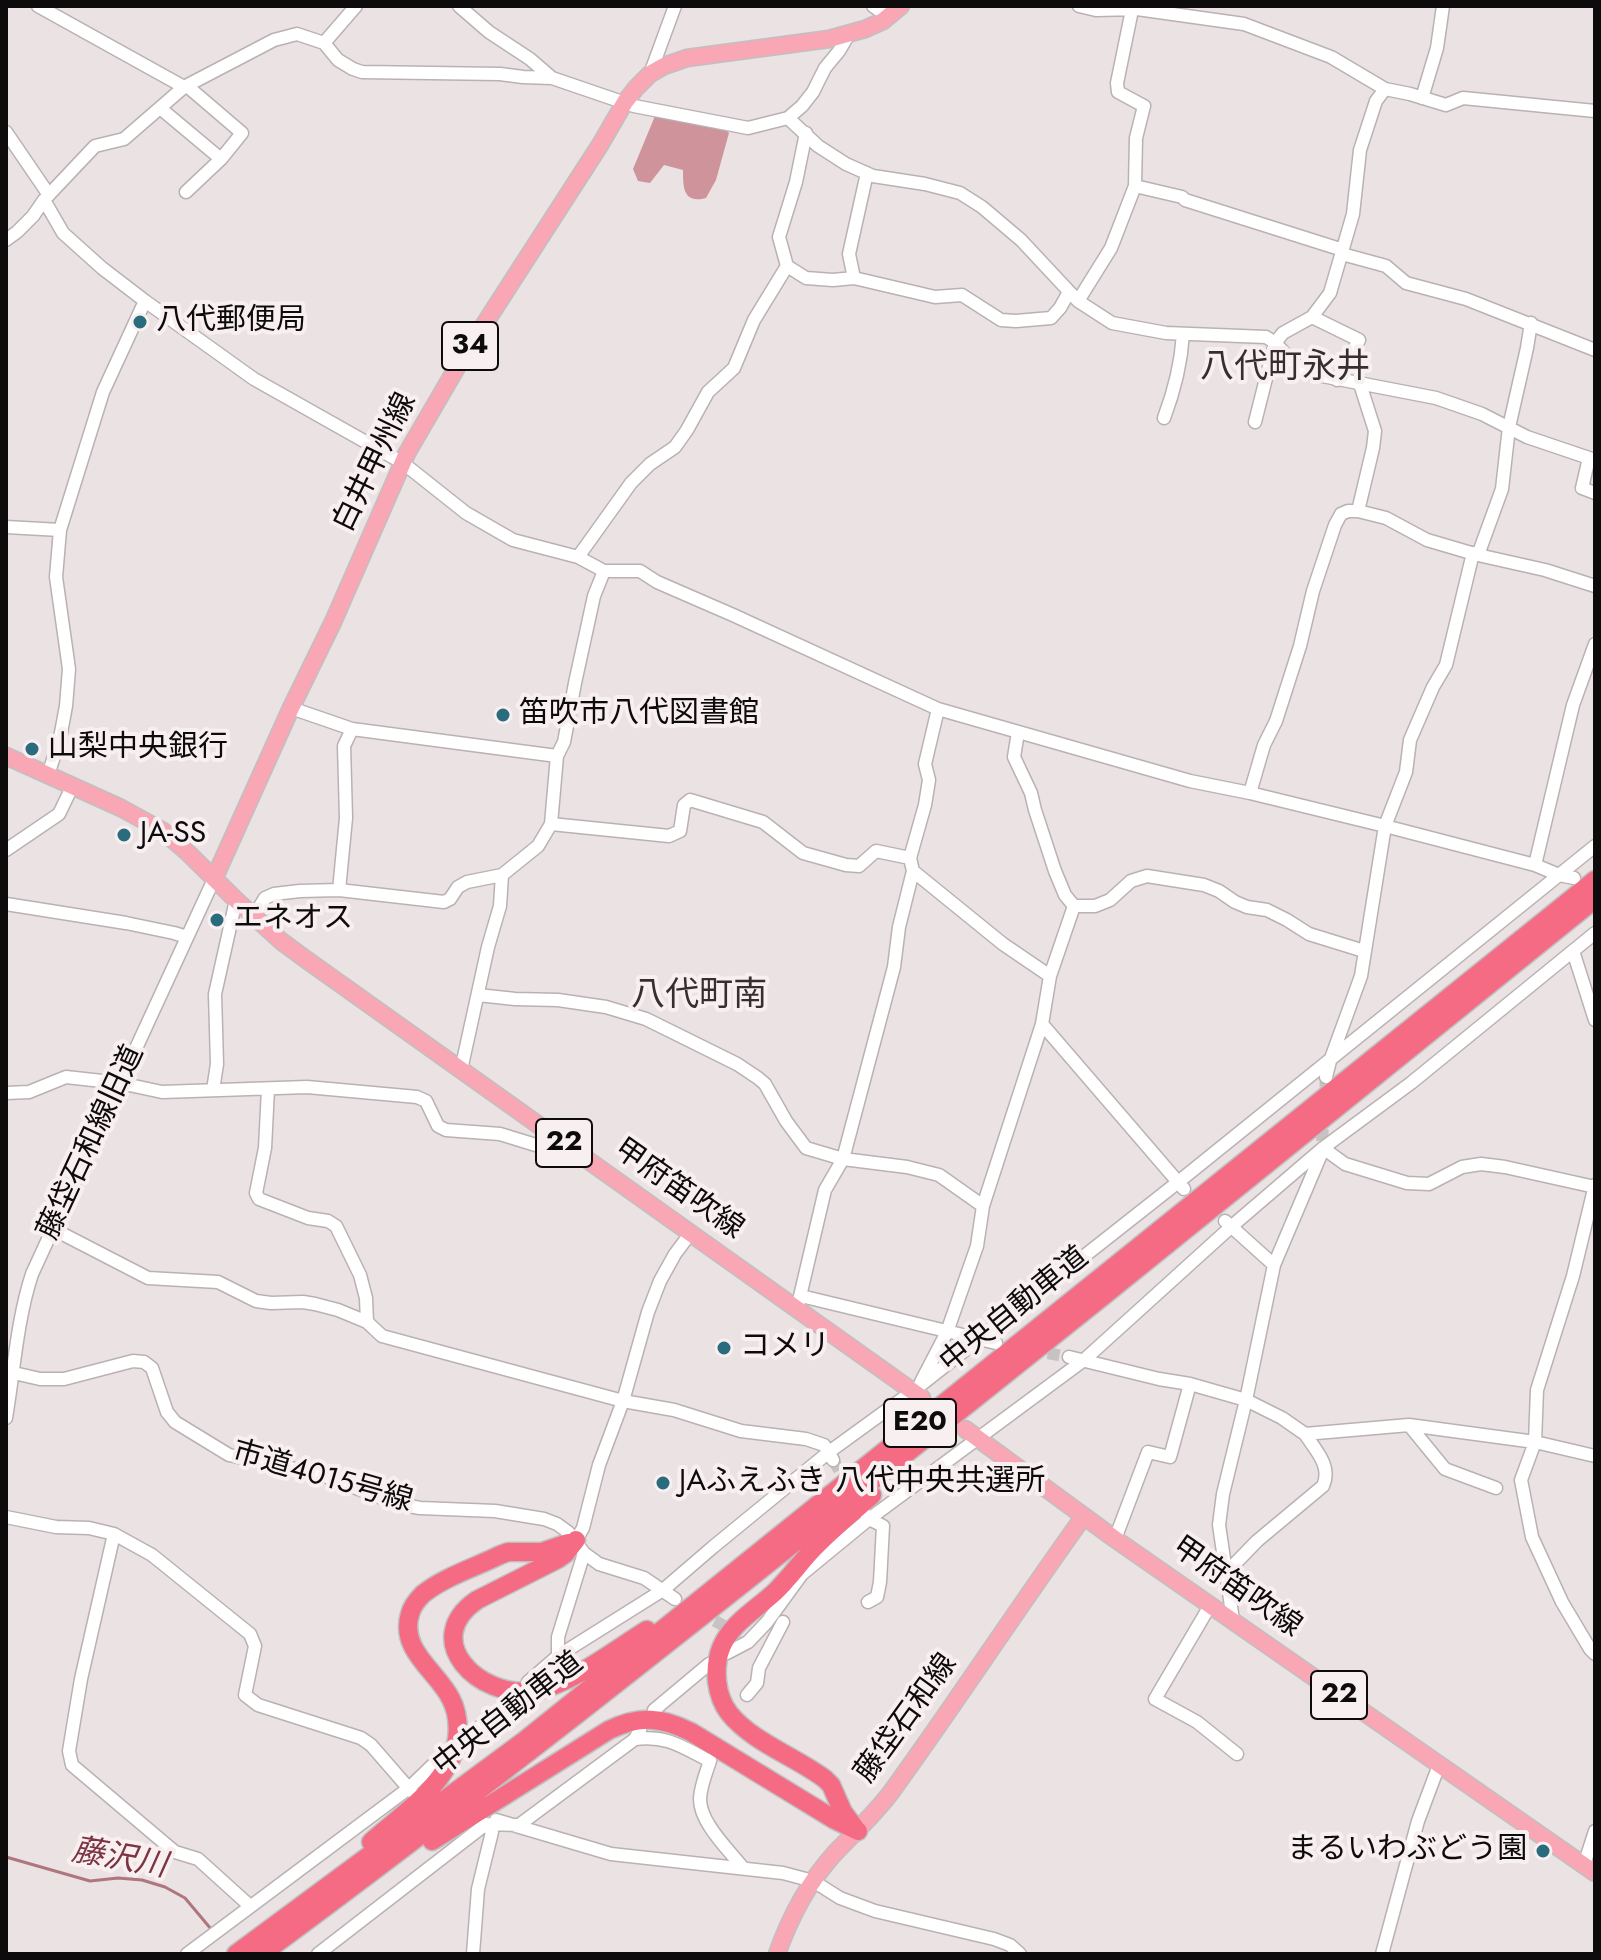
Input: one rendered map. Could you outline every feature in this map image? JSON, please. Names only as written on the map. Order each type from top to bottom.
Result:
[{"type":"highway","name":"中央自動車道","points":[[231,1948],[288,1917],[524,1741],[1595,880]]},
{"type":"highway","name":"中央自動車道","points":[[262,1954],[519,1760],[979,1395],[1595,899]]},
{"type":"highway","points":[[858,1831],[843,1812],[825,1779],[755,1736],[729,1713],[721,1700],[717,1684],[720,1651],[728,1635],[776,1591],[814,1548],[979,1395]]},
{"type":"highway","points":[[580,1546],[570,1548],[558,1559],[477,1600],[461,1614],[456,1623],[454,1643],[462,1662],[476,1678],[509,1692],[523,1692],[548,1687],[579,1672],[663,1620],[853,1477]]},
{"type":"highway","points":[[288,1917],[419,1801],[436,1783],[452,1757],[458,1726],[451,1700],[418,1657],[408,1634],[408,1622],[416,1601],[437,1585],[508,1552],[542,1552],[580,1546]]},
{"type":"highway","points":[[262,1954],[406,1856],[623,1723],[638,1720],[667,1722],[691,1732],[858,1831]]},
{"type":"main road","name":"白井甲州線","points":[[214,879],[403,463],[460,362],[625,102],[650,74],[687,58],[829,39],[883,21],[895,11]]},
{"type":"main road","points":[[6,756],[121,808],[163,831],[214,879]]},
{"type":"main road","name":"甲府笛吹線","points":[[214,879],[304,958],[690,1234],[799,1302],[917,1392]]},
{"type":"main road","name":"甲府笛吹線","points":[[972,1433],[1115,1539],[1589,1869]]},
{"type":"main road","name":"藤垈石和線","points":[[777,1954],[795,1909],[813,1881],[888,1796],[1084,1516]]},
{"type":"street","points":[[38,6],[185,86],[242,133],[221,159],[186,192]]},
{"type":"street","points":[[324,43],[356,6]]},
{"type":"street","points":[[459,6],[552,78]]},
{"type":"street","points":[[650,74],[675,6]]},
{"type":"street","points":[[873,6],[895,11]]},
{"type":"street","points":[[1079,6],[1096,10],[1135,8],[1244,24],[1331,57],[1385,89],[1446,105],[1463,98],[1595,111]]},
{"type":"street","points":[[1422,98],[1437,48],[1443,6]]},
{"type":"street","points":[[806,133],[796,182],[779,237],[787,266],[806,278],[854,278],[935,297],[962,295],[1001,320],[1051,318],[1074,297],[1111,248],[1135,186],[1136,138],[1144,106],[1118,92],[1117,83],[1135,8]]},
{"type":"street","points":[[6,240],[33,216],[95,146],[124,139],[185,86],[274,40],[297,34],[324,43],[338,60],[362,72],[552,78],[662,113],[748,128],[788,118],[802,106],[849,34]]},
{"type":"street","points":[[1255,422],[1275,343],[1283,333],[1312,317],[1330,293],[1353,214],[1360,150],[1376,101],[1385,89]]},
{"type":"street","points":[[160,108],[221,159]]},
{"type":"street","points":[[788,118],[818,146],[873,176],[960,193],[1021,240],[1074,297],[1112,323],[1183,334],[1266,337],[1294,363],[1312,374],[1436,398],[1482,414],[1527,437],[1592,459],[1582,488],[1595,493]]},
{"type":"street","points":[[6,132],[47,197],[63,233],[102,268],[254,379],[403,463],[466,513],[513,540],[578,557],[604,571],[640,571],[657,582],[938,709],[1190,781],[1385,826],[1574,878]]},
{"type":"street","points":[[854,278],[849,254],[867,173]]},
{"type":"street","points":[[1135,186],[1182,197],[1386,266],[1406,283],[1466,299],[1595,350]]},
{"type":"street","points":[[578,557],[631,483],[650,464],[675,447],[708,392],[734,368],[754,320],[787,266]]},
{"type":"street","points":[[48,775],[60,738],[69,669],[56,577],[60,530],[103,392],[145,301]]},
{"type":"street","points":[[1312,317],[1359,340],[1337,380]]},
{"type":"street","points":[[1326,1077],[1361,976],[1385,826],[1406,772],[1410,740],[1446,665],[1461,595],[1502,489],[1509,427],[1531,323]]},
{"type":"street","points":[[1164,418],[1181,361],[1183,334]]},
{"type":"street","points":[[1358,511],[1375,431],[1360,384]]},
{"type":"street","points":[[1250,793],[1264,745],[1287,688],[1313,591],[1341,514],[1358,511],[1386,518],[1427,540],[1595,586]]},
{"type":"street","points":[[6,527],[60,530]]},
{"type":"street","points":[[254,916],[265,898],[274,894],[339,890],[444,902],[467,882],[502,875],[538,846],[551,824],[557,756],[564,742],[594,596],[604,571]]},
{"type":"street","points":[[1535,865],[1573,705],[1595,644]]},
{"type":"street","points":[[291,708],[352,729],[557,756]]},
{"type":"street","points":[[938,709],[925,764],[929,780],[899,927],[894,967],[843,1159],[825,1190],[799,1302],[996,1343]]},
{"type":"street","points":[[339,890],[346,818],[344,746],[352,729]]},
{"type":"street","points":[[1018,732],[1014,757],[1031,793],[1060,883],[1074,906]]},
{"type":"street","points":[[6,850],[59,814],[72,787]]},
{"type":"street","points":[[551,824],[669,836],[680,831],[684,805],[690,800],[763,822],[803,853],[846,865],[859,866],[876,851],[912,865],[1003,944],[1050,976]]},
{"type":"street","points":[[528,1682],[558,1656],[663,1590],[713,1547],[1181,1186],[1595,846]]},
{"type":"street","points":[[461,1070],[500,906],[502,875]]},
{"type":"street","points":[[1074,906],[1095,906],[1110,900],[1131,881],[1147,876],[1162,878],[1204,885],[1247,907],[1267,910],[1309,934],[1364,951]]},
{"type":"street","name":"藤垈石和線旧道","points":[[6,1418],[12,1361],[32,1274],[214,879]]},
{"type":"street","points":[[213,1090],[217,1064],[215,994],[236,900]]},
{"type":"street","points":[[6,904],[126,923],[187,937]]},
{"type":"street","points":[[917,1392],[947,1332],[977,1246],[983,1206],[1042,1024],[1050,976],[1074,906]]},
{"type":"street","points":[[727,1653],[767,1622],[802,1574],[868,1517],[972,1433],[1084,1360],[1229,1224],[1322,1145],[1411,1083],[1595,933]]},
{"type":"street","points":[[1573,951],[1595,1020]]},
{"type":"street","points":[[478,995],[558,1000],[606,1007],[646,1019],[737,1064],[758,1078],[806,1148],[843,1159],[907,1167],[939,1175],[983,1206]]},
{"type":"street","points":[[1042,1024],[1181,1186]]},
{"type":"street","points":[[6,1093],[29,1092],[66,1077],[120,1083],[162,1092],[307,1087],[417,1097],[426,1101],[438,1126],[446,1130],[500,1134],[539,1146],[564,1144]]},
{"type":"street","points":[[268,1089],[265,1148],[256,1193],[259,1199],[336,1226],[360,1275],[365,1291],[367,1322]]},
{"type":"street","points":[[1322,1145],[1345,1164],[1407,1183],[1429,1184],[1462,1167],[1481,1164],[1595,1187],[1573,1276],[1537,1390],[1535,1442],[1521,1480],[1532,1537],[1562,1602],[1595,1654]]},
{"type":"street","points":[[1233,1620],[1219,1525],[1223,1494],[1274,1265],[1322,1145]]},
{"type":"street","points":[[1229,1224],[1274,1265]]},
{"type":"street","points":[[53,1229],[148,1278],[218,1282],[256,1301],[315,1304],[367,1322],[382,1336],[623,1401],[674,1410],[741,1431],[806,1439],[824,1445],[831,1456]]},
{"type":"street","points":[[558,1656],[558,1637],[599,1465],[623,1401],[660,1281],[690,1234]]},
{"type":"street","points":[[1069,1357],[1246,1400],[1305,1434],[1325,1463],[1327,1476],[1323,1486],[1257,1541],[1226,1573]]},
{"type":"street","name":"市道4015号線","points":[[12,1361],[40,1379],[64,1379],[133,1361],[144,1362],[152,1368],[167,1412],[175,1422],[229,1455],[319,1474],[398,1504],[420,1508],[495,1511],[544,1519],[557,1524],[580,1546]]},
{"type":"street","points":[[1115,1539],[1148,1452],[1170,1457],[1190,1384]]},
{"type":"street","points":[[1409,1425],[1445,1469],[1496,1488]]},
{"type":"street","points":[[1305,1434],[1409,1425],[1535,1442],[1595,1456]]},
{"type":"street","points":[[6,1517],[114,1534],[152,1555],[250,1634],[255,1646],[245,1695],[258,1705],[361,1738],[410,1789]]},
{"type":"street","points":[[868,1517],[883,1526],[880,1582],[877,1597],[868,1602]]},
{"type":"street","points":[[114,1534],[81,1679],[69,1751],[72,1765],[175,1852],[198,1859],[250,1906]]},
{"type":"street","points":[[580,1546],[599,1564],[644,1578],[675,1599]]},
{"type":"street","points":[[1211,1604],[1155,1699],[1197,1722],[1237,1754]]},
{"type":"street","points":[[747,1695],[757,1683],[759,1668],[783,1622]]},
{"type":"street","points":[[745,1639],[759,1668]]},
{"type":"street","points":[[654,1710],[709,1664]]},
{"type":"street","points":[[464,1738],[510,1700]]},
{"type":"street","points":[[519,1825],[638,1735],[667,1739],[710,1761],[700,1800],[702,1813],[743,1868]]},
{"type":"street","points":[[187,1954],[410,1789],[441,1757]]},
{"type":"street","points":[[1382,1954],[1418,1821],[1439,1765]]},
{"type":"street","points":[[473,1954],[478,1889],[492,1832],[491,1822]]},
{"type":"street","points":[[318,1954],[491,1822],[519,1825],[611,1854],[783,1873],[813,1881],[840,1898],[875,1911],[994,1939],[1010,1945],[1020,1954]]},
{"type":"street","points":[[1589,1869],[1595,1831]]},
{"type":"street","points":[[217,1931],[231,1948]]},
{"type":"shaded area","points":[[655,116],[724,128],[729,133],[716,180],[706,198],[693,199],[689,196],[684,188],[683,170],[664,165],[650,183],[638,181],[633,169]]},
{"type":"waterway","name":"藤沢川","points":[[6,1857],[90,1881],[118,1878],[142,1880],[165,1887],[185,1898],[211,1929]]},
{"type":"tunnel","points":[[1322,1141],[1326,1077]]},
{"type":"tunnel","points":[[1030,1350],[1069,1357]]},
{"type":"tunnel","points":[[833,1460],[850,1488]]},
{"type":"tunnel","points":[[699,1612],[742,1636]]},
{"type":"place","name":"八代郵便局","points":[[140,322]]},
{"type":"place","name":"笛吹市八代図書館","points":[[503,715]]},
{"type":"place","name":"山梨中央銀行","points":[[32,749]]},
{"type":"place","name":"JA-SS","points":[[124,835]]},
{"type":"place","name":"エネオス","points":[[217,920]]},
{"type":"place","name":"コメリ","points":[[724,1348]]},
{"type":"place","name":"JAふえふき 八代中央共選所","points":[[663,1483]]},
{"type":"place","name":"まるいわぶどう園","points":[[1543,1851]]},
{"type":"district","name":"八代町永井","points":[[1285,369]]},
{"type":"district","name":"八代町南","points":[[699,997]]}]
